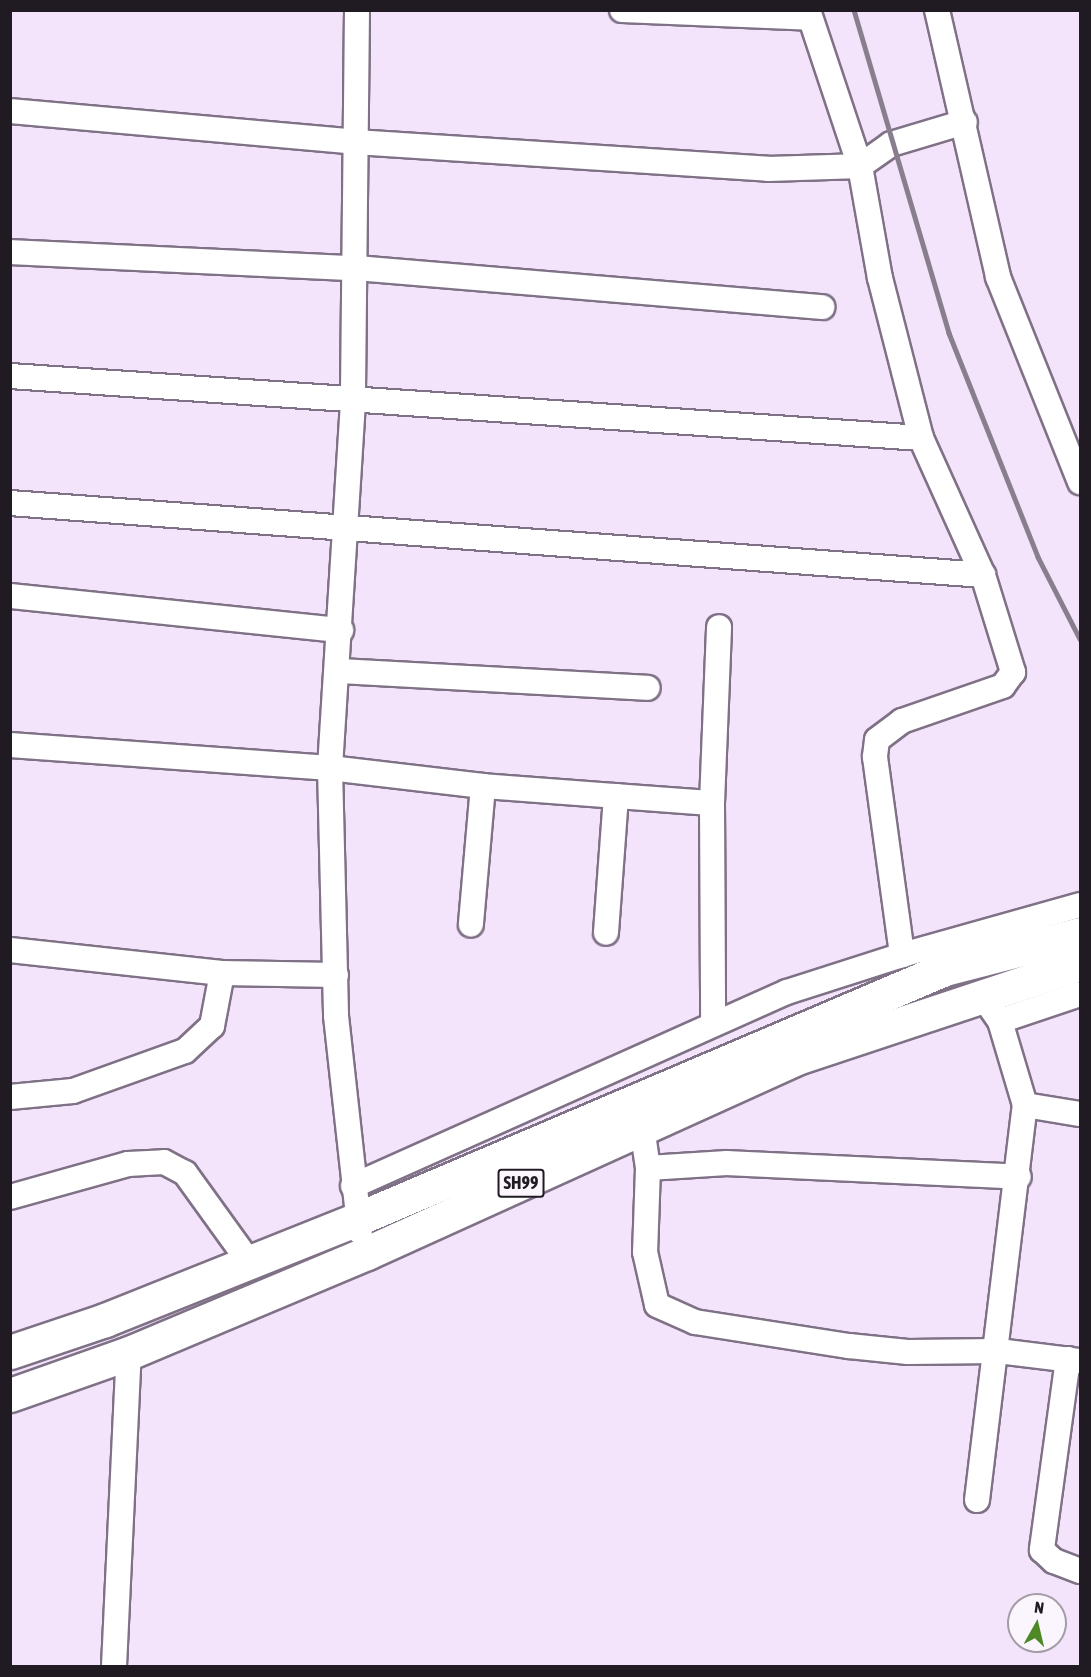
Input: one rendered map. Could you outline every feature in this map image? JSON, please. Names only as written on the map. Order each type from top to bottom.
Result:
[{"type":"main road","name":"SH99","points":[[10,1395],[129,1353],[367,1253],[794,1059],[981,994],[1080,934]]},
{"type":"main road","name":"SH99","points":[[10,1352],[250,1263],[356,1220],[945,969],[1029,964],[1080,964]]},
{"type":"street","points":[[357,10],[353,402],[343,526],[341,630],[330,768],[336,975],[352,1186],[356,1220],[367,1253]]},
{"type":"street","points":[[622,10],[809,14],[860,166],[880,278],[921,438],[983,575],[1013,672],[1003,686],[902,721],[877,740],[875,757],[902,955]]},
{"type":"street","points":[[937,10],[965,122],[998,277],[1080,482]]},
{"type":"street","points":[[10,111],[355,142],[768,169],[860,166],[891,144],[965,122]]},
{"type":"street","points":[[10,252],[353,269],[822,307]]},
{"type":"street","points":[[10,376],[353,402],[921,438]]},
{"type":"street","points":[[10,503],[983,575]]},
{"type":"street","points":[[10,596],[341,630]]},
{"type":"street","points":[[713,1022],[712,803],[719,627]]},
{"type":"street","points":[[338,671],[648,688]]},
{"type":"street","points":[[10,745],[330,768],[483,786],[712,803]]},
{"type":"street","points":[[471,924],[483,786]]},
{"type":"street","points":[[606,933],[616,796]]},
{"type":"street","points":[[352,1186],[713,1022],[787,992],[902,955],[1080,905]]},
{"type":"street","points":[[10,950],[222,973],[336,975]]},
{"type":"street","points":[[10,1097],[73,1091],[185,1051],[212,1026],[222,973]]},
{"type":"street","points":[[978,1500],[998,1350],[1025,1105],[1000,1020],[981,994]]},
{"type":"street","points":[[1000,1020],[1080,994]]},
{"type":"street","points":[[1025,1105],[1080,1114]]},
{"type":"street","points":[[642,1127],[648,1168],[645,1252],[657,1305],[695,1322],[849,1346],[908,1352],[998,1350],[1074,1360],[1042,1550],[1054,1561],[1080,1571]]},
{"type":"street","points":[[10,1197],[128,1164],[164,1162],[185,1173],[250,1263]]},
{"type":"street","points":[[648,1168],[727,1163],[1018,1177]]},
{"type":"street","points":[[114,1666],[129,1353]]},
{"type":"railway","points":[[854,10],[949,333],[1038,557],[1080,639]]}]
